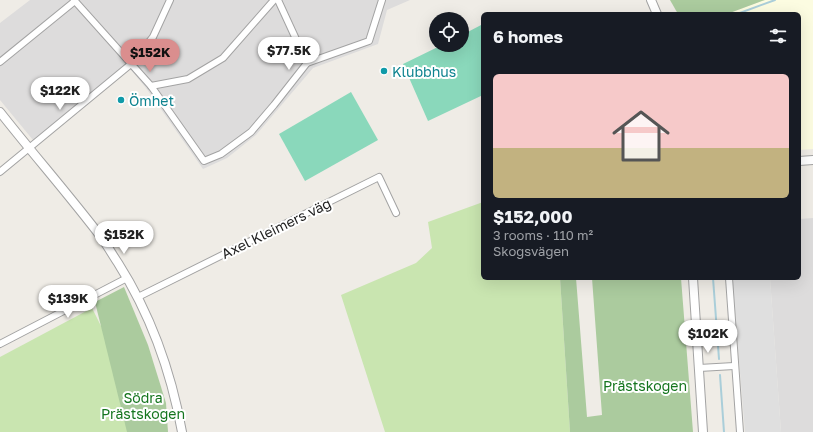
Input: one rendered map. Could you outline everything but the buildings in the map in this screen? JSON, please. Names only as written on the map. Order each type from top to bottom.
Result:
[{"type":"street","points":[[0,62],[75,0],[151,86],[204,161],[221,154],[251,132],[307,63],[369,40],[382,0]]},
{"type":"street","points":[[80,7],[83,0]]},
{"type":"street","points":[[0,172],[131,64],[153,37],[170,0]]},
{"type":"street","points":[[151,86],[188,79],[223,58],[274,0]]},
{"type":"street","points":[[278,0],[307,63]]},
{"type":"street","points":[[651,0],[656,12]]},
{"type":"street","points":[[0,112],[102,238],[138,297],[164,359],[174,392],[182,432]]},
{"type":"street","points":[[801,161],[813,160]]},
{"type":"street","name":"Axel Kleimers väg","points":[[138,297],[379,177],[396,213]]},
{"type":"street","points":[[0,344],[127,278]]},
{"type":"street","points":[[693,280],[703,432]]},
{"type":"street","points":[[729,280],[734,366],[740,432]]},
{"type":"street","points":[[699,368],[734,366]]},
{"type":"shaded area","points":[[30,0],[410,0],[387,10],[378,44],[313,68],[256,135],[227,158],[203,169],[146,88],[126,64],[33,140],[0,100],[0,23]]},
{"type":"shaded area","points":[[765,0],[813,0],[813,149],[801,150],[801,12],[732,12]]},
{"type":"shaded area","points":[[813,218],[813,432],[781,432],[770,280],[801,280],[801,219]]},
{"type":"shaded area","points":[[732,280],[770,280],[781,432],[745,432]]},
{"type":"green space","points":[[670,0],[765,0],[732,12],[677,12]]},
{"type":"green space","points":[[481,25],[481,96],[428,121],[403,64],[429,51],[469,52],[469,31]]},
{"type":"green space","points":[[351,92],[378,140],[305,181],[279,134]]},
{"type":"green space","points":[[481,203],[481,280],[560,280],[570,432],[385,432],[341,295],[416,263],[432,248],[428,222]]},
{"type":"green space","name":"Prästskogen","points":[[560,280],[576,280],[587,417],[602,415],[592,280],[681,280],[693,432],[570,432]]},
{"type":"green space","name":"Södra Prästskogen","points":[[124,287],[148,345],[166,403],[168,432],[127,432],[95,302]]},
{"type":"green space","points":[[92,308],[134,392],[137,432],[0,432],[0,357]]},
{"type":"waterway","points":[[742,12],[775,0]]},
{"type":"waterway","points":[[713,280],[719,359]]},
{"type":"waterway","points":[[720,375],[724,432]]},
{"type":"place","name":"Klubbhus","points":[[384,71]]},
{"type":"place","name":"Ömhet","points":[[121,100]]}]
